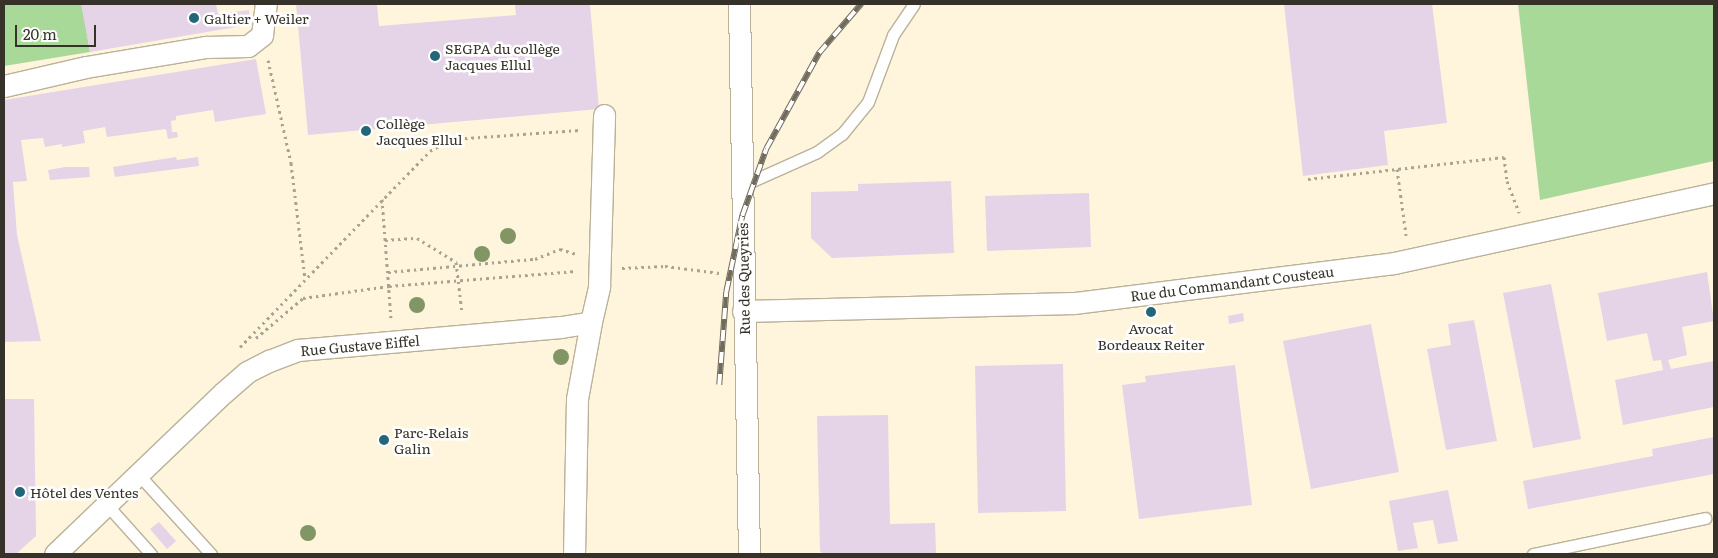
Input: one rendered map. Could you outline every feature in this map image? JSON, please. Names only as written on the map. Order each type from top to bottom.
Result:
[{"type":"street","points":[[4,86],[86,67],[206,46],[248,46],[262,35],[266,4]]},
{"type":"street","name":"Rue des Queyries","points":[[739,4],[748,554]]},
{"type":"street","points":[[574,554],[577,399],[598,286],[603,121]]},
{"type":"street","name":"Rue du Commandant Cousteau","points":[[743,311],[1074,303],[1409,259],[1714,194]]},
{"type":"street","name":"Rue Gustave Eiffel","points":[[55,554],[223,393],[247,372],[269,361],[298,350],[465,336],[591,322]]},
{"type":"lane","points":[[741,186],[817,152],[842,134],[868,102],[893,35],[914,4]]},
{"type":"lane","points":[[139,475],[211,554]]},
{"type":"lane","points":[[107,505],[151,554]]},
{"type":"lane","points":[[1533,554],[1705,518]]},
{"type":"path","points":[[262,35],[290,163],[305,279]]},
{"type":"path","points":[[234,353],[382,198],[430,151],[452,139],[603,121]]},
{"type":"path","points":[[1308,179],[1504,157],[1506,182],[1527,234]]},
{"type":"path","points":[[1397,169],[1409,259]]},
{"type":"path","points":[[382,198],[393,342]]},
{"type":"path","points":[[385,240],[417,238],[456,262],[465,336]]},
{"type":"path","points":[[388,272],[535,259],[560,249],[582,255]]},
{"type":"path","points":[[240,353],[303,298],[388,286],[598,269],[665,266],[742,276]]},
{"type":"green space","points":[[4,4],[82,4],[90,52],[4,66]]},
{"type":"green space","points":[[1518,4],[1714,4],[1714,161],[1540,200]]},
{"type":"building","points":[[81,4],[216,4],[218,14],[249,10],[250,19],[242,26],[90,52]]},
{"type":"building","name":"Collège Jacques Ellul","points":[[296,4],[377,4],[379,26],[516,15],[515,4],[590,4],[599,109],[308,135]]},
{"type":"building","points":[[1284,4],[1432,4],[1447,123],[1384,131],[1388,165],[1303,176]]},
{"type":"building","points":[[256,59],[266,114],[215,122],[213,110],[176,116],[176,120],[171,121],[172,132],[177,132],[178,137],[168,139],[166,129],[107,137],[105,127],[83,131],[85,143],[62,147],[62,144],[45,147],[43,138],[21,140],[27,181],[13,182],[17,235],[41,341],[4,342],[4,100]]},
{"type":"building","points":[[176,157],[177,160],[198,157],[199,166],[115,177],[113,167]]},
{"type":"building","points":[[65,167],[89,167],[90,177],[50,180],[48,170]]},
{"type":"building","points":[[951,181],[954,253],[832,258],[811,238],[811,192],[858,191],[858,184]]},
{"type":"building","points":[[1089,193],[1091,247],[987,251],[985,196]]},
{"type":"building","points":[[1707,272],[1714,321],[1682,327],[1687,355],[1668,360],[1671,369],[1714,361],[1714,407],[1623,425],[1615,380],[1663,370],[1661,360],[1653,361],[1647,333],[1607,341],[1598,293]]},
{"type":"building","points":[[1551,284],[1581,439],[1533,448],[1503,293]]},
{"type":"building","points":[[1243,313],[1244,321],[1229,324],[1228,316]]},
{"type":"building","points":[[1474,320],[1497,441],[1446,450],[1427,349],[1451,345],[1448,324]]},
{"type":"building","points":[[1371,324],[1399,472],[1311,489],[1283,341]]},
{"type":"building","points":[[1063,364],[1066,511],[978,513],[975,366]]},
{"type":"building","points":[[1235,365],[1252,505],[1139,519],[1122,385],[1146,382],[1145,376]]},
{"type":"building","name":"Hôtel des Ventes","points":[[4,399],[34,399],[36,536],[16,554],[4,554]]},
{"type":"building","points":[[888,415],[890,524],[935,523],[936,554],[823,554],[820,551],[817,416]]},
{"type":"building","points":[[1714,437],[1714,474],[1528,509],[1523,481],[1653,456],[1652,449]]},
{"type":"building","points":[[1448,490],[1458,541],[1438,544],[1433,520],[1413,523],[1418,548],[1398,551],[1389,501]]},
{"type":"building","points":[[159,522],[176,541],[167,549],[150,529]]},
{"type":"railway","points":[[719,385],[726,292],[742,216],[766,149],[819,53],[861,4]]},
{"type":"place","name":"Galtier + Weiler","points":[[194,18]]},
{"type":"place","name":"SEGPA du collège Jacques Ellul","points":[[435,56]]},
{"type":"place","name":"Collège Jacques Ellul","points":[[366,131]]},
{"type":"place","name":"Avocat Bordeaux Reiter","points":[[1151,312]]},
{"type":"place","name":"Parc-Relais Galin","points":[[384,440]]},
{"type":"place","name":"Hôtel des Ventes","points":[[20,492]]}]
